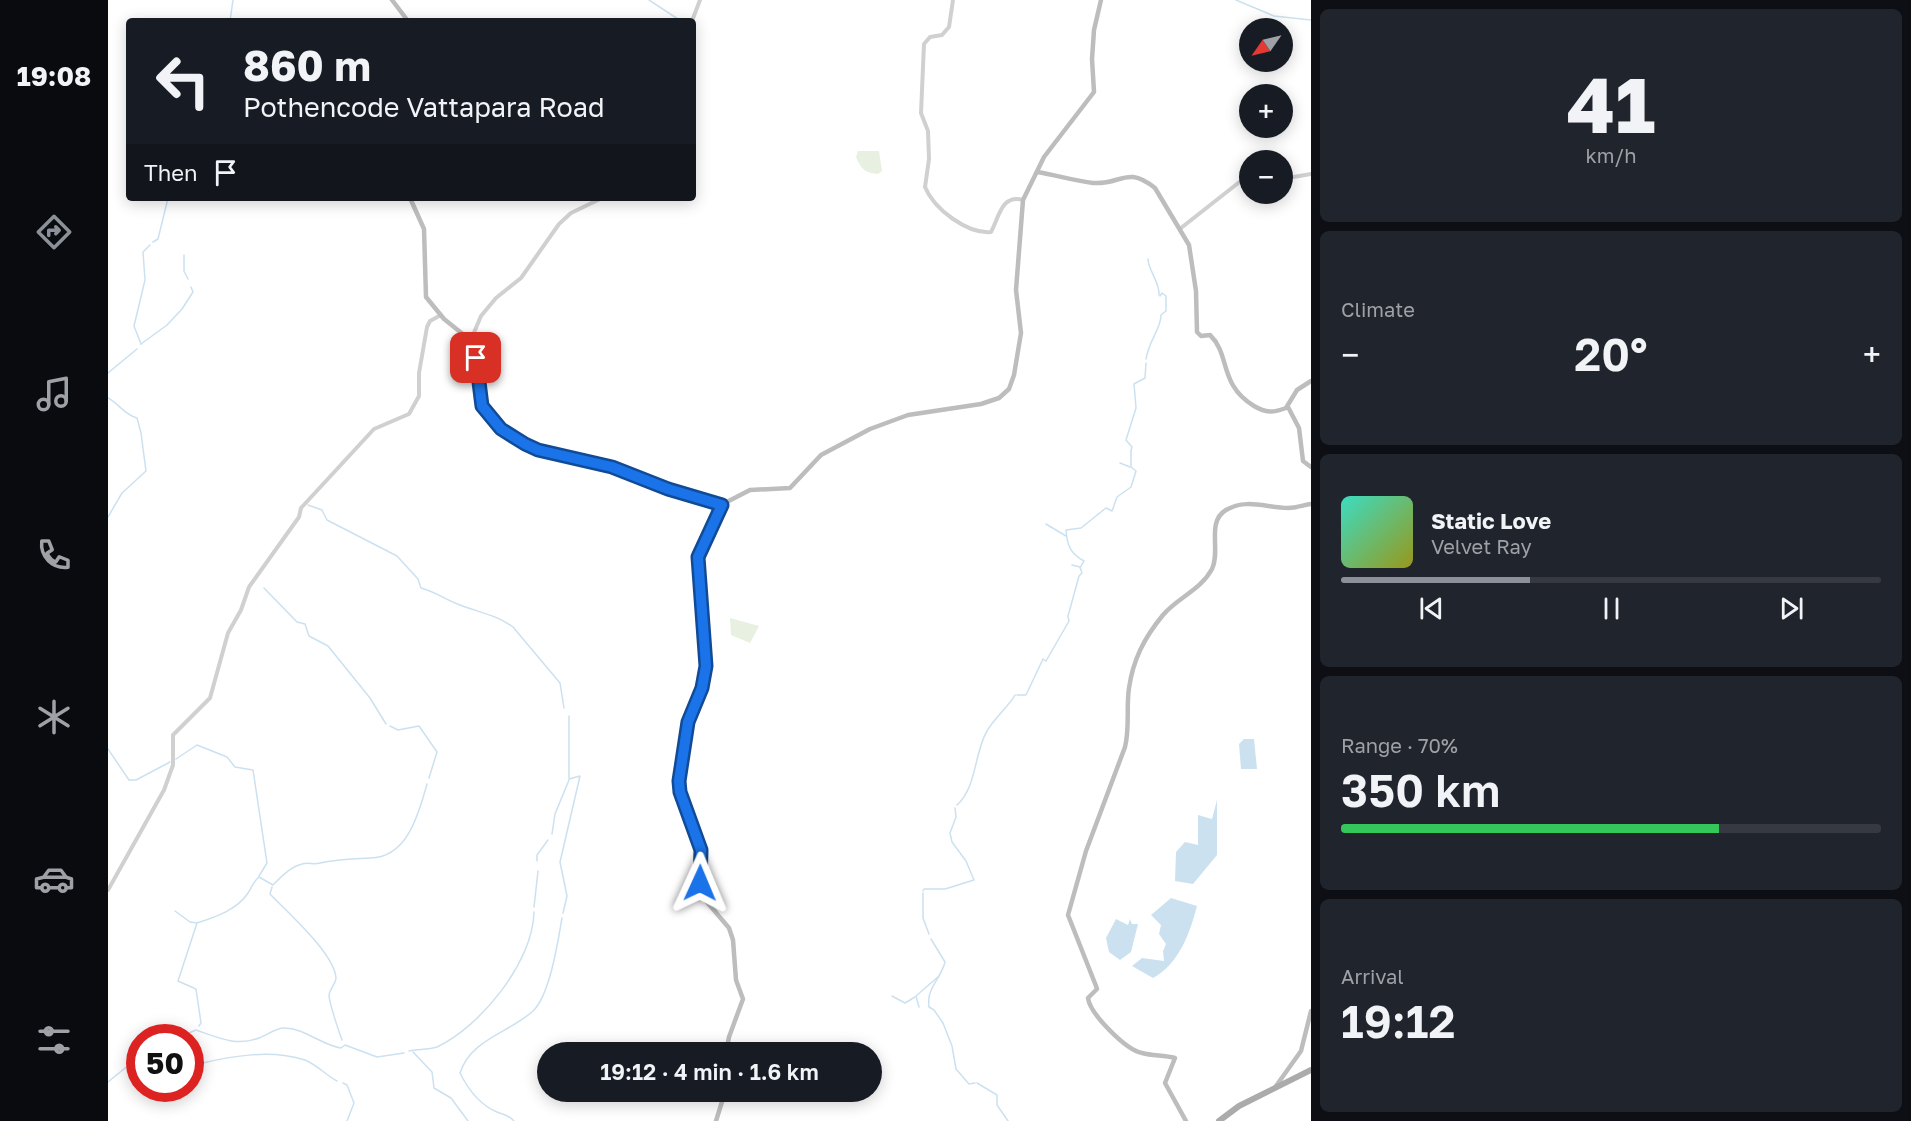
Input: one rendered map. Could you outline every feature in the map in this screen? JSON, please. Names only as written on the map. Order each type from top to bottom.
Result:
[{"type":"main road","points":[[392,0],[406,18]]},
{"type":"main road","points":[[728,1042],[743,999],[736,980],[733,940],[729,928],[701,895],[701,850],[680,792],[679,781],[688,722],[702,688],[706,666],[698,557],[722,505],[750,490],[790,488],[821,455],[891,420],[908,415],[981,404],[1004,394],[1014,375],[1020,344],[1021,328],[1016,290],[1023,200],[1044,157],[1094,92],[1092,59],[1094,30],[1101,0]]},
{"type":"main road","points":[[1037,172],[1093,183],[1104,183],[1130,175],[1142,179],[1155,188],[1181,228],[1189,245],[1194,272],[1197,332],[1201,336],[1210,335],[1216,342],[1232,386],[1245,400],[1266,413],[1288,407],[1297,390],[1311,381]]},
{"type":"main road","points":[[411,201],[424,229],[426,297],[438,316],[470,342],[478,371],[482,406],[501,429],[538,450],[612,467],[668,489],[722,505]]},
{"type":"main road","points":[[1288,407],[1299,428],[1303,461],[1311,467]]},
{"type":"main road","points":[[1186,1121],[1165,1083],[1175,1058],[1140,1053],[1107,1027],[1089,1003],[1088,998],[1097,989],[1068,915],[1086,851],[1125,747],[1128,734],[1128,687],[1139,649],[1165,613],[1199,587],[1213,567],[1216,549],[1215,524],[1223,511],[1242,503],[1289,508],[1311,504]]},
{"type":"main road","points":[[1273,1089],[1295,1063],[1301,1051],[1311,1011]]},
{"type":"main road","points":[[1219,1121],[1239,1106],[1311,1070]]},
{"type":"main road","points":[[716,1121],[722,1102]]},
{"type":"street","points":[[693,18],[700,0]]},
{"type":"street","points":[[953,0],[949,27],[942,35],[930,36],[924,44],[921,113],[928,131],[929,156],[925,187],[955,221],[968,229],[983,233],[991,232],[1001,208],[1008,200],[1015,198],[1023,200]]},
{"type":"street","points":[[1293,177],[1311,174]]},
{"type":"street","points":[[1181,228],[1239,182]]},
{"type":"street","points":[[470,342],[480,316],[496,298],[521,279],[559,224],[572,213],[596,201]]},
{"type":"street","points":[[108,890],[164,790],[173,765],[173,735],[210,698],[228,633],[241,610],[249,587],[298,518],[300,508],[355,447],[374,429],[408,414],[419,396],[419,373],[427,327],[438,316]]},
{"type":"green space","points":[[858,151],[879,151],[882,171],[878,174],[864,170],[856,157]]},
{"type":"green space","points":[[730,618],[759,626],[750,643],[731,635]]},
{"type":"water","points":[[1244,739],[1254,739],[1257,769],[1241,769],[1239,744]]},
{"type":"water","points":[[1217,800],[1217,855],[1193,884],[1175,881],[1176,852],[1185,842],[1198,845],[1198,815],[1212,819]]},
{"type":"water","points":[[1171,898],[1197,906],[1187,937],[1177,956],[1170,965],[1153,978],[1132,966],[1142,958],[1164,961],[1163,951],[1166,944],[1159,934],[1161,925],[1151,915]]},
{"type":"water","points":[[1116,919],[1128,925],[1130,919],[1132,924],[1138,924],[1131,952],[1120,960],[1109,952],[1106,938]]},
{"type":"waterway","points":[[230,18],[233,0]]},
{"type":"waterway","points":[[649,0],[676,18]]},
{"type":"waterway","points":[[1236,0],[1274,16],[1311,20]]},
{"type":"waterway","points":[[153,242],[158,239],[167,201]]},
{"type":"waterway","points":[[141,344],[134,326],[145,280],[143,252],[150,245]]},
{"type":"waterway","points":[[184,255],[184,271],[188,279]]},
{"type":"waterway","points":[[1148,259],[1158,285],[1159,295]]},
{"type":"waterway","points":[[141,344],[167,325],[182,309],[193,292],[191,287]]},
{"type":"waterway","points":[[1146,359],[1161,315],[1166,311],[1166,296],[1162,293],[1160,296]]},
{"type":"waterway","points":[[108,373],[137,349]]},
{"type":"waterway","points":[[1131,451],[1132,447],[1126,440],[1136,408],[1134,384],[1145,378],[1146,363]]},
{"type":"waterway","points":[[108,398],[137,418],[146,471],[122,493],[108,517]]},
{"type":"waterway","points":[[1080,568],[1084,561],[1070,549],[1066,530],[1081,528],[1106,508],[1112,511],[1117,497],[1131,487],[1136,471],[1131,467],[1131,451]]},
{"type":"waterway","points":[[1120,463],[1130,467]]},
{"type":"waterway","points":[[308,505],[322,510],[327,520],[397,556],[418,579],[421,588],[513,627],[560,683],[564,708]]},
{"type":"waterway","points":[[1046,524],[1066,536]]},
{"type":"waterway","points":[[1068,616],[1079,576],[1082,573],[1080,567],[1072,565]]},
{"type":"waterway","points":[[264,588],[297,622],[305,624],[309,636],[328,646],[370,698],[386,724]]},
{"type":"waterway","points":[[1017,695],[1026,695],[1043,659],[1046,661],[1069,621],[1068,617]]},
{"type":"waterway","points":[[957,805],[968,789],[987,731],[1015,695]]},
{"type":"waterway","points":[[563,913],[567,896],[560,862],[580,776],[569,779],[569,716]]},
{"type":"waterway","points":[[390,726],[398,730],[419,726],[437,752],[429,778]]},
{"type":"waterway","points":[[176,759],[197,745],[227,757],[235,767],[253,770],[267,863],[259,876]]},
{"type":"waterway","points":[[108,749],[129,780],[136,780],[170,762]]},
{"type":"waterway","points":[[552,834],[555,814],[569,780]]},
{"type":"waterway","points":[[197,923],[238,904],[259,877],[273,885],[298,865],[383,856],[394,850],[410,832],[427,784]]},
{"type":"waterway","points":[[923,891],[924,889],[945,889],[974,880],[966,861],[952,842],[950,833],[956,817],[955,808]]},
{"type":"waterway","points":[[537,861],[537,855],[548,840]]},
{"type":"waterway","points":[[534,907],[538,871]]},
{"type":"waterway","points":[[272,887],[270,894],[319,945],[333,968],[336,980],[329,995],[342,1040]]},
{"type":"waterway","points":[[923,893],[923,918],[929,934]]},
{"type":"waterway","points":[[175,911],[190,922],[197,923],[178,981],[196,989],[200,1024]]},
{"type":"waterway","points":[[409,1051],[437,1047],[471,1024],[487,1008],[502,990],[525,951],[534,912]]},
{"type":"waterway","points":[[514,1121],[480,1101],[460,1073],[465,1061],[482,1044],[523,1019],[539,1003],[549,981],[562,918]]},
{"type":"waterway","points":[[931,939],[945,962],[930,994],[929,1007],[943,1023],[952,1046],[956,1069],[969,1084],[975,1083]]},
{"type":"waterway","points":[[919,1007],[916,996],[939,976]]},
{"type":"waterway","points":[[892,996],[905,1003],[915,997]]},
{"type":"waterway","points":[[204,1033],[242,1042],[251,1041],[284,1028],[299,1031],[327,1044],[341,1048],[345,1045],[377,1057],[404,1053]]},
{"type":"waterway","points":[[413,1052],[432,1072],[434,1088],[451,1098],[468,1121]]},
{"type":"waterway","points":[[204,1063],[238,1056],[278,1055],[305,1060],[337,1081]]},
{"type":"waterway","points":[[108,1082],[126,1067]]},
{"type":"waterway","points":[[343,1083],[347,1085],[354,1103],[347,1121]]},
{"type":"waterway","points":[[977,1083],[997,1095],[997,1105],[1008,1121]]},
{"type":"route","points":[[476,358],[482,406],[489,418],[501,429],[525,444],[538,450],[612,467],[668,489],[705,498],[722,505],[718,508],[698,557],[706,640],[706,666],[704,683],[688,722],[679,781],[680,792],[701,850],[700,883]]}]
